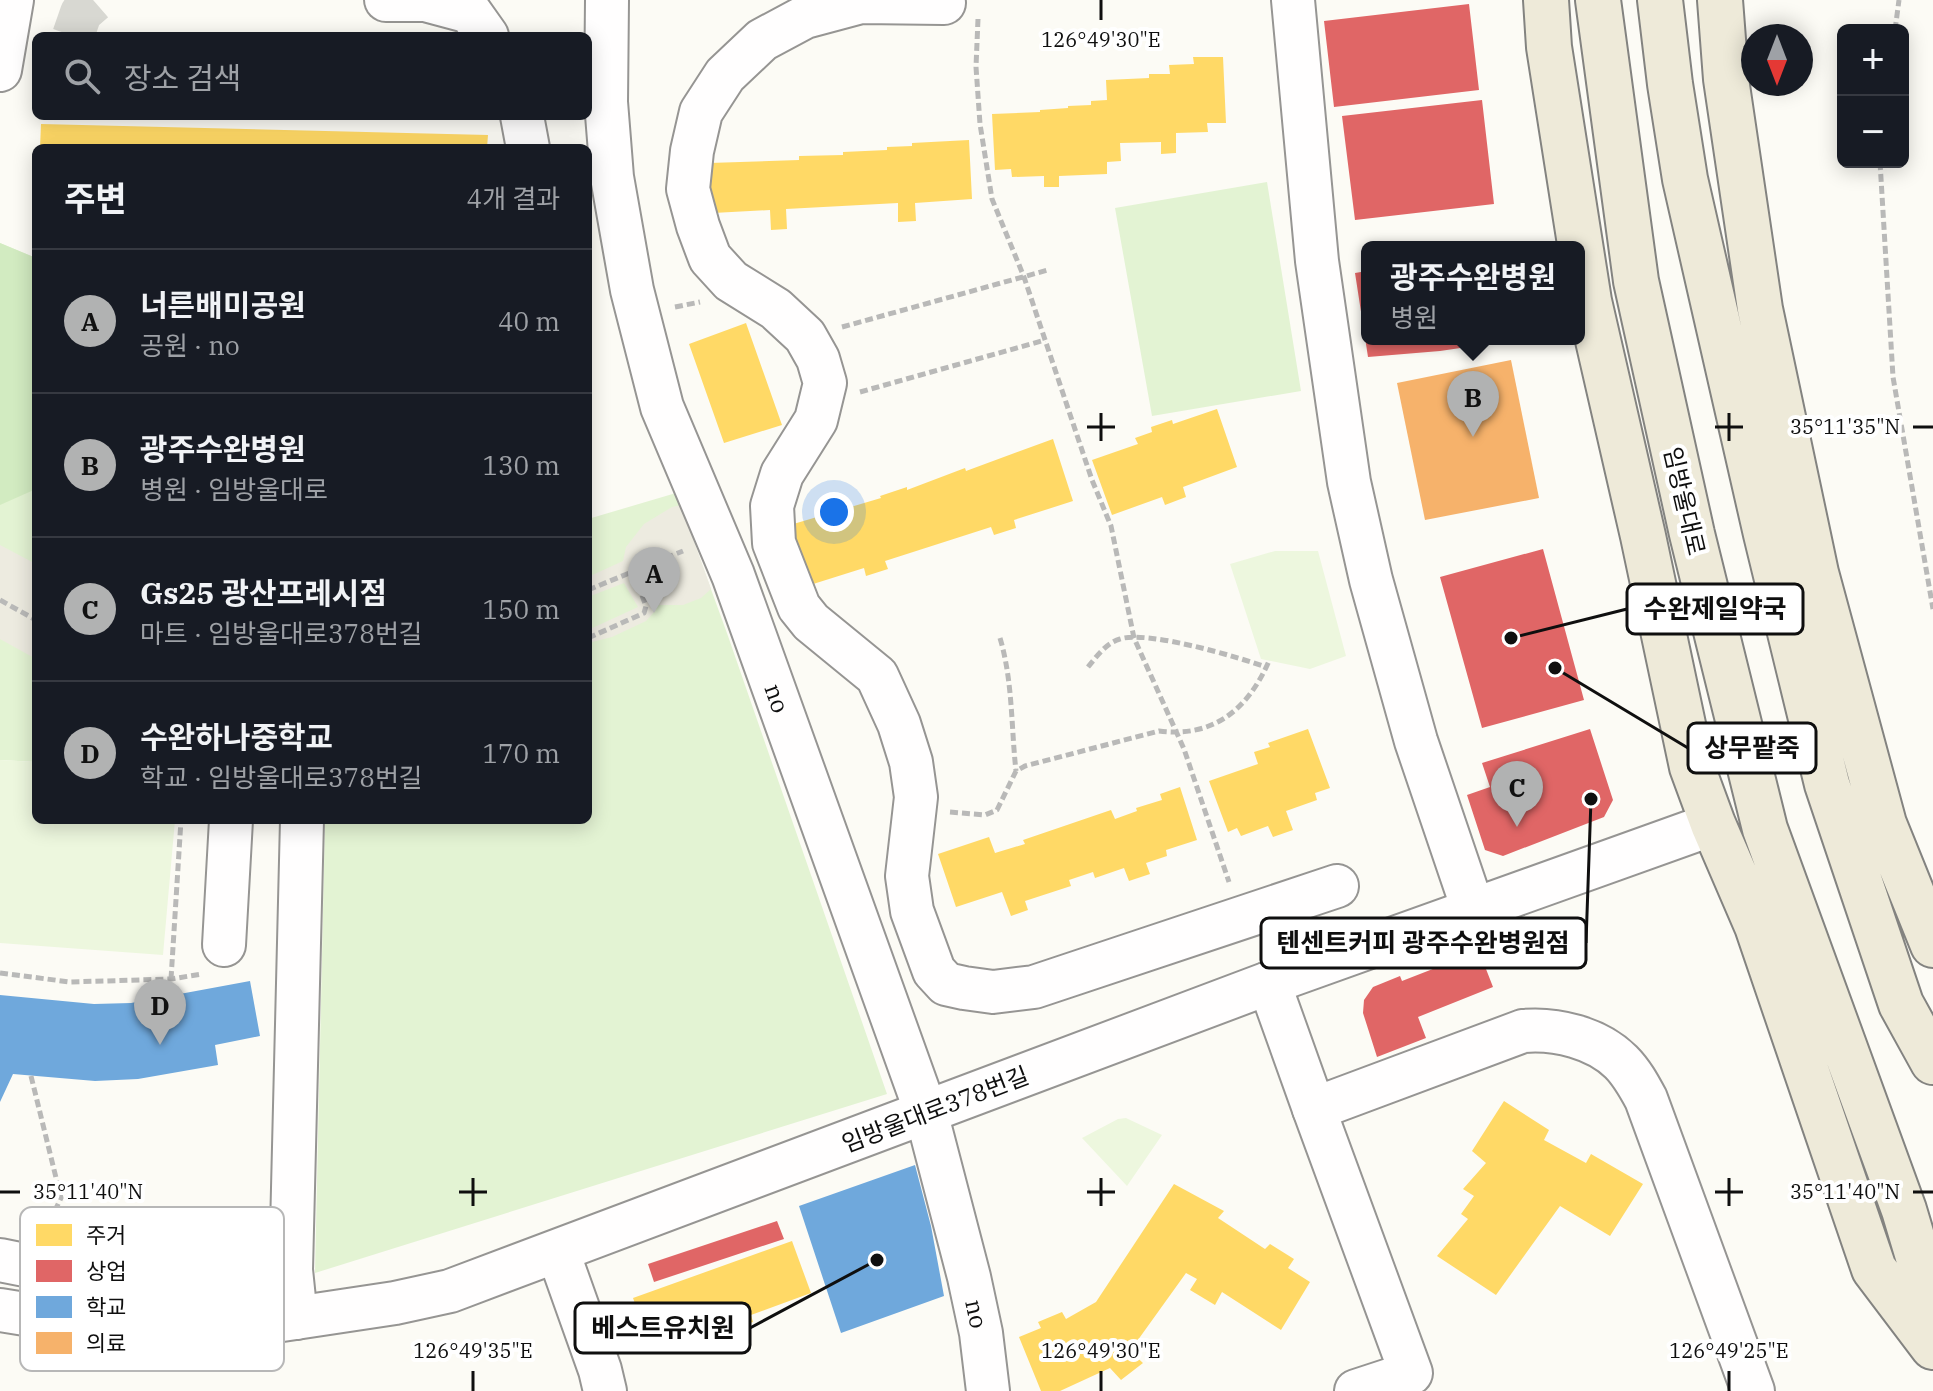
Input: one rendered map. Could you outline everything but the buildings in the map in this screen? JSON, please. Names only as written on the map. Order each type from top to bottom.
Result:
[{"type":"main road","points":[[1546,0],[1549,47],[1580,241]]},
{"type":"main road","name":"임방울대로","points":[[1598,0],[1636,281],[1692,534],[1765,829],[1904,1210],[1933,1307]]},
{"type":"main road","points":[[1660,0],[1685,179],[1827,784],[1901,1004],[1933,1062]]},
{"type":"main road","points":[[1720,0],[1726,79],[1760,309],[1816,573],[1884,824],[1933,945]]},
{"type":"main road","points":[[1585,276],[1692,767],[1757,926],[1874,1269],[1933,1347]]},
{"type":"street","points":[[0,70],[12,0]]},
{"type":"street","points":[[386,0],[429,1],[470,12],[484,32]]},
{"type":"street","name":"no","points":[[607,0],[606,102],[612,177],[637,311],[662,407],[717,537],[926,1112],[969,1277],[981,1333],[988,1391]]},
{"type":"street","points":[[1293,0],[1317,261],[1349,482],[1371,580],[1416,741],[1473,909]]},
{"type":"street","points":[[962,5],[861,2],[805,17],[762,40],[725,75],[701,112],[688,189],[710,258],[731,281],[776,309],[805,336],[818,359],[825,383],[816,420],[782,474],[772,506],[774,543],[799,607],[811,622],[877,676],[899,724],[911,762],[915,807],[907,876],[912,911],[934,971],[946,984],[993,992],[1034,987],[1337,886]]},
{"type":"street","points":[[524,120],[528,144]]},
{"type":"street","points":[[224,945],[231,824]]},
{"type":"street","points":[[296,1318],[291,1270],[302,824]]},
{"type":"street","name":"임방울대로378번길","points":[[284,1319],[395,1303],[450,1291],[1269,983],[1713,824]]},
{"type":"street","points":[[1269,983],[1412,1382],[1356,1391]]},
{"type":"street","points":[[1314,1109],[1523,1031],[1562,1031],[1619,1060],[1646,1099],[1753,1391]]},
{"type":"street","points":[[558,1252],[605,1391]]},
{"type":"street","points":[[284,1271],[291,1270]]},
{"type":"street","name":"임방울대로378번길","points":[[0,1310],[20,1313]]},
{"type":"path","points":[[1896,24],[1899,0]]},
{"type":"path","points":[[962,5],[976,67],[987,178],[992,199],[1024,277],[1092,480],[1111,526],[1134,638],[1176,733],[1223,866],[1246,917]]},
{"type":"path","points":[[1880,168],[1893,377],[1933,609]]},
{"type":"path","points":[[805,336],[1048,270]]},
{"type":"path","points":[[637,311],[753,294]]},
{"type":"path","points":[[820,403],[1045,340]]},
{"type":"path","points":[[592,588],[717,537]]},
{"type":"path","points":[[592,636],[644,613],[646,606],[633,572]]},
{"type":"path","points":[[0,600],[32,618]]},
{"type":"path","points":[[915,807],[985,815],[997,810],[1016,771],[1014,720],[1000,638]]},
{"type":"path","points":[[1016,771],[1046,760],[1159,731],[1176,733],[1216,724],[1234,713],[1250,696],[1268,664],[1170,641],[1121,638],[1106,646],[1088,667]]},
{"type":"path","points":[[171,979],[181,824]]},
{"type":"path","points":[[0,973],[70,982],[171,979],[225,972],[224,945]]},
{"type":"path","points":[[31,1076],[61,1198],[57,1207]]},
{"type":"green space","points":[[1267,182],[1301,391],[1152,416],[1115,208]]},
{"type":"green space","points":[[0,243],[32,256],[32,762],[0,760]]},
{"type":"green space","points":[[0,243],[32,256],[32,491],[0,505]]},
{"type":"green space","points":[[676,493],[887,1094],[315,1273],[325,824],[592,824],[592,518]]},
{"type":"green space","points":[[1275,551],[1318,551],[1346,656],[1310,669],[1261,659],[1230,564]]},
{"type":"green space","points":[[0,760],[32,762],[32,824],[175,824],[163,955],[0,943]]},
{"type":"green space","points":[[1126,1118],[1162,1135],[1127,1186],[1082,1138],[1118,1119]]},
{"type":"shaded area","points":[[681,505],[711,589],[701,598],[683,605],[654,605],[655,611],[646,621],[612,637],[592,642],[592,628],[638,607],[624,583],[592,595],[592,575],[623,561],[626,547],[644,524]]},
{"type":"shaded area","points":[[0,545],[32,562],[32,657],[0,639]]},
{"type":"tunnel","points":[[74,32],[81,13],[96,0]]},
{"type":"place","name":"광주수완병원","points":[[1473,437]]},
{"type":"place","name":"너른배미공원","points":[[654,613]]},
{"type":"place","name":"수완제일약국","points":[[1511,638]]},
{"type":"place","name":"상무팥죽","points":[[1555,668]]},
{"type":"place","name":"텐센트커피 광주수완병원점","points":[[1591,799]]},
{"type":"place","name":"Gs25 광산프레시점","points":[[1517,827]]},
{"type":"place","name":"수완하나중학교","points":[[160,1045]]},
{"type":"place","name":"베스트유치원","points":[[877,1260]]}]
